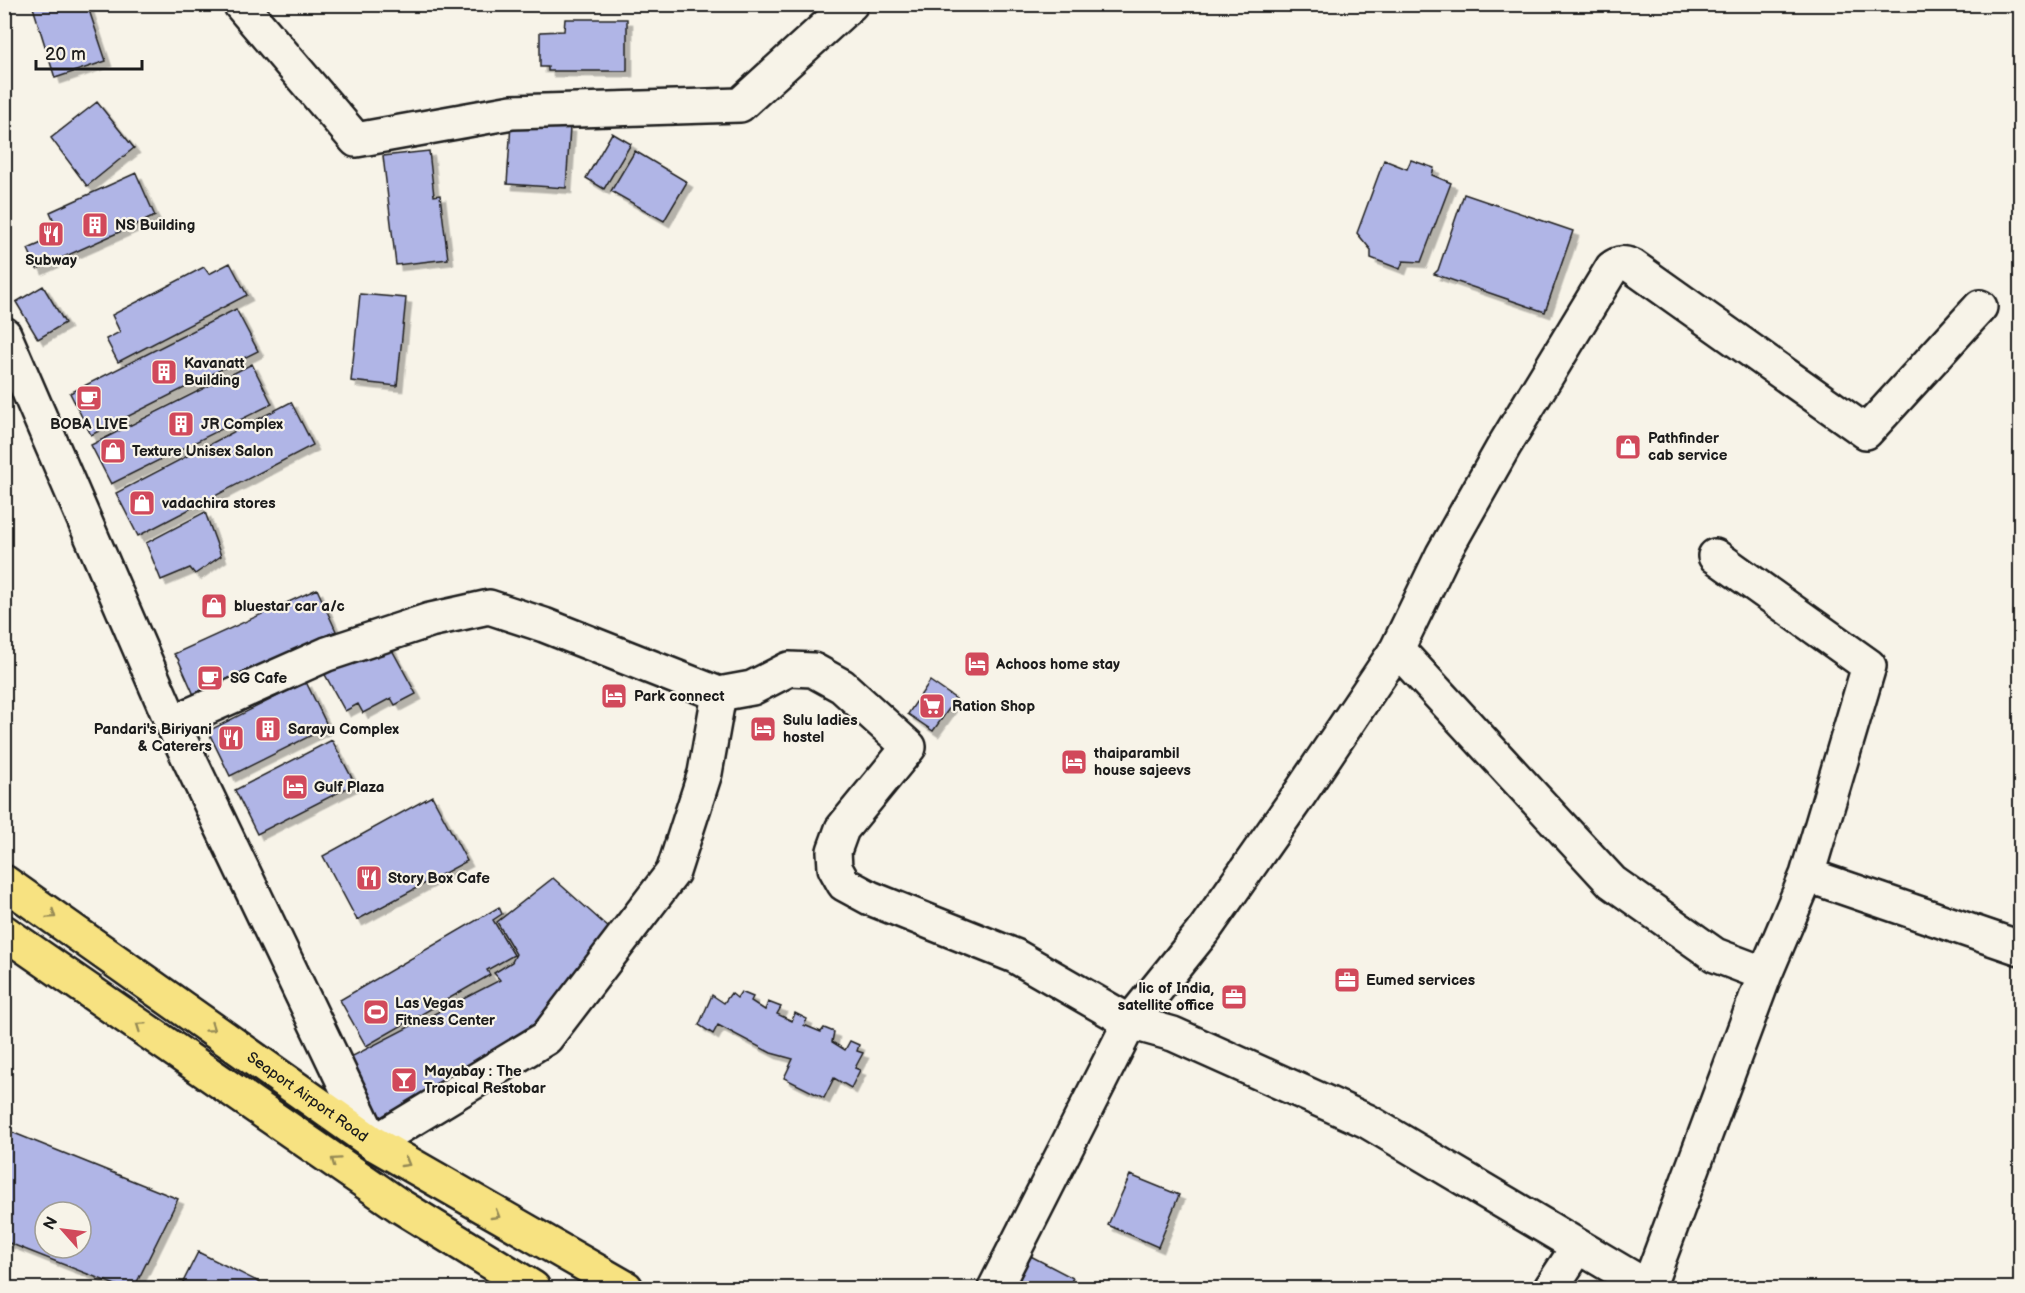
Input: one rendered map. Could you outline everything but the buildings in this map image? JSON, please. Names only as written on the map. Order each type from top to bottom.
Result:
[{"type":"main road","name":"Seaport Airport Road","points":[[4,882],[373,1143],[626,1288]]},
{"type":"main road","points":[[4,932],[400,1206],[533,1288]]},
{"type":"street","points":[[240,4],[356,140],[512,112],[740,105],[851,4]]},
{"type":"street","points":[[995,1288],[1130,1022],[1205,929],[1397,649],[1443,554],[1504,446],[1607,274],[1617,264],[1632,266],[1866,432],[1980,307]]},
{"type":"street","points":[[4,334],[172,723],[373,1143],[546,1038],[553,1029],[673,872],[705,773],[719,694]]},
{"type":"street","points":[[172,723],[327,654],[430,620],[489,607],[544,625],[719,694],[752,688],[789,669],[813,670],[842,686],[909,747],[842,829],[834,851],[835,868],[844,884],[870,898],[1015,956],[1130,1022],[1173,1034],[1367,1121],[1648,1288],[1765,974],[1807,875],[1869,666],[1715,556]]},
{"type":"street","points":[[1397,649],[1612,882],[1715,955],[1765,974]]},
{"type":"street","points":[[1807,875],[2020,948]]},
{"type":"street","points":[[1551,1288],[1578,1247]]},
{"type":"place","name":"NS Building","points":[[95,225]]},
{"type":"place","name":"Subway","points":[[51,234]]},
{"type":"place","name":"Kavanatt Building","points":[[164,372]]},
{"type":"place","name":"BOBA LIVE","points":[[89,398]]},
{"type":"place","name":"JR Complex","points":[[181,424]]},
{"type":"place","name":"Pathfinder cab service","points":[[1628,447]]},
{"type":"place","name":"Texture Unisex Salon","points":[[113,451]]},
{"type":"place","name":"vadachira stores","points":[[142,503]]},
{"type":"place","name":"bluestar car a/c","points":[[214,606]]},
{"type":"place","name":"Achoos home stay","points":[[977,664]]},
{"type":"place","name":"SG Cafe","points":[[210,678]]},
{"type":"place","name":"Park connect","points":[[614,696]]},
{"type":"place","name":"Ration Shop","points":[[932,706]]},
{"type":"place","name":"Sarayu Complex","points":[[268,729]]},
{"type":"place","name":"Sulu ladies hostel","points":[[763,729]]},
{"type":"place","name":"Pandari's Biriyani & Caterers","points":[[231,738]]},
{"type":"place","name":"thaiparambil house sajeevs","points":[[1074,762]]},
{"type":"place","name":"Gulf Plaza","points":[[295,787]]},
{"type":"place","name":"Story Box Cafe","points":[[369,878]]},
{"type":"place","name":"Eumed services","points":[[1347,980]]},
{"type":"place","name":"lic of India, satellite office","points":[[1234,997]]},
{"type":"place","name":"Las Vegas Fitness Center","points":[[376,1012]]},
{"type":"place","name":"Mayabay : The Tropical Restobar","points":[[404,1080]]}]
